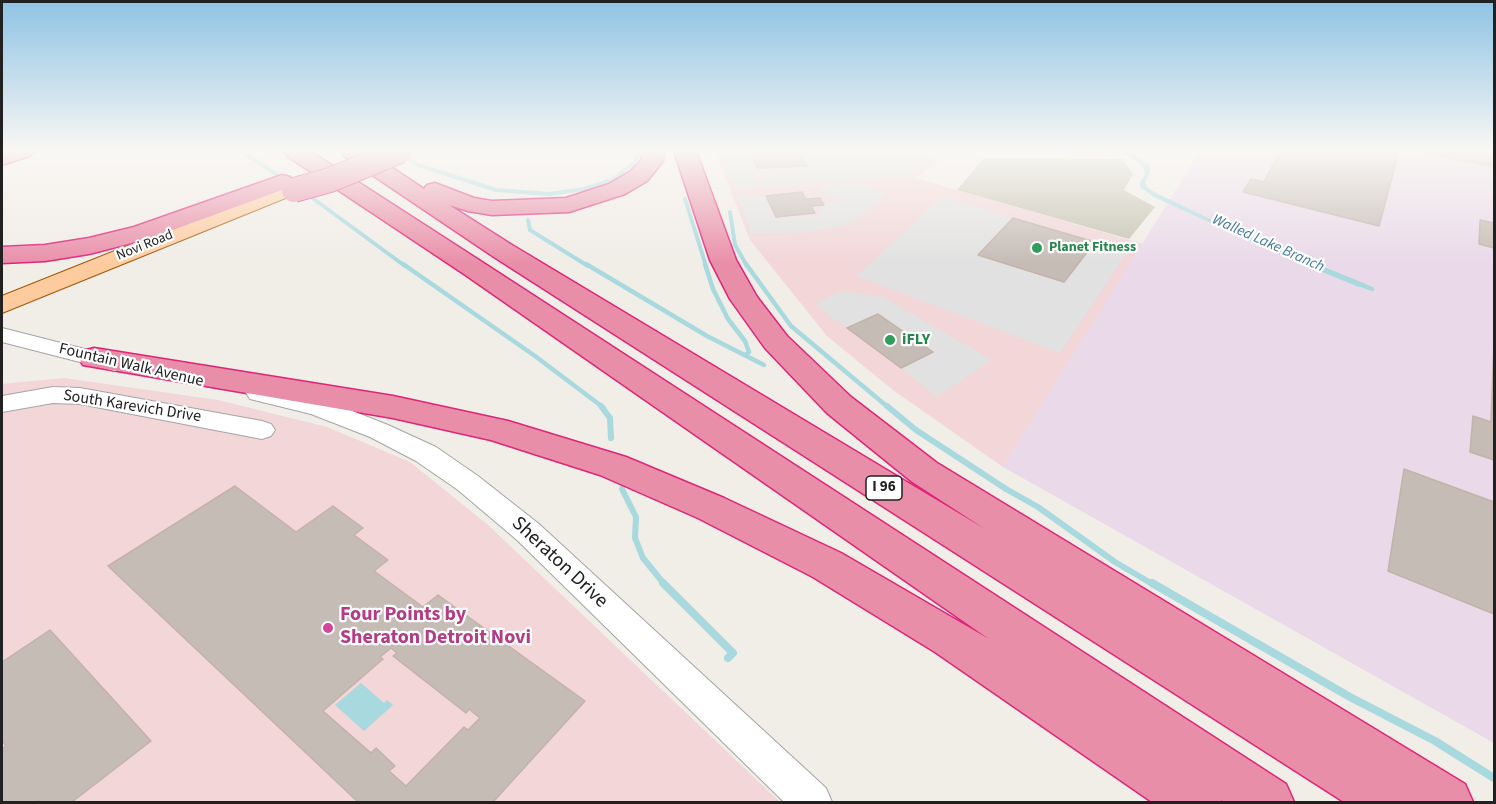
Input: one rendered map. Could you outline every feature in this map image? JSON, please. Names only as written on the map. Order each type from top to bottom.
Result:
[{"type":"highway","points":[[2,255],[45,253],[89,246],[142,233],[284,189]]},
{"type":"highway","points":[[337,189],[358,202],[381,209]]},
{"type":"highway","points":[[351,189],[1268,802]]},
{"type":"highway","name":"I 96","points":[[418,189],[513,257],[1390,802]]},
{"type":"highway","points":[[432,189],[468,204],[492,208],[537,208],[569,204],[618,189]]},
{"type":"highway","points":[[698,189],[723,260],[744,299],[776,342],[839,405],[924,472],[1447,802]]},
{"type":"highway","points":[[94,358],[393,407],[496,429],[613,466],[711,508],[828,565],[951,638],[1196,802]]},
{"type":"main road","name":"Novi Road","points":[[2,305],[285,189]]},
{"type":"street","name":"Fountain Walk Avenue","points":[[2,335],[129,369],[261,393]]},
{"type":"street","name":"Sheraton Drive","points":[[261,393],[318,407],[379,432],[426,454],[468,483],[528,532],[812,802]]},
{"type":"street","name":"South Karevich Drive","points":[[2,404],[52,395],[80,396],[262,430]]},
{"type":"shaded area","points":[[730,189],[952,189],[1143,244],[1003,467],[893,390],[827,336],[750,240]]},
{"type":"shaded area","points":[[820,189],[874,189],[886,195],[849,225],[809,232],[752,234],[737,196],[766,196],[777,217],[817,215],[824,205],[843,199],[826,196]]},
{"type":"shaded area","points":[[1125,189],[1155,207],[1129,239],[957,190]]},
{"type":"shaded area","points":[[1177,189],[1494,189],[1494,743],[1003,467]]},
{"type":"shaded area","points":[[942,197],[1013,218],[978,255],[1063,282],[1095,242],[1128,251],[1060,353],[856,276]]},
{"type":"shaded area","points":[[842,291],[883,297],[992,360],[937,397],[901,368],[932,352],[879,315],[847,328],[819,308],[818,302]]},
{"type":"shaded area","points":[[64,378],[218,400],[327,427],[410,462],[488,525],[780,802],[2,802],[2,384]]},
{"type":"water","points":[[1142,189],[1149,189],[1235,231],[1366,284],[1359,287],[1288,258],[1154,197]]},
{"type":"water","points":[[361,683],[384,703],[387,700],[393,705],[364,731],[335,705]]},
{"type":"building","points":[[1245,189],[1389,189],[1379,226],[1243,192]]},
{"type":"building","points":[[802,192],[806,199],[820,198],[824,205],[811,206],[815,213],[776,217],[766,196]]},
{"type":"building","name":"Planet Fitness","points":[[1013,218],[1095,242],[1064,282],[978,255]]},
{"type":"building","points":[[1480,220],[1494,223],[1494,248],[1479,244]]},
{"type":"building","name":"iFLY","points":[[878,314],[933,352],[901,368],[847,328]]},
{"type":"building","points":[[1494,342],[1494,460],[1470,452],[1473,416],[1491,422]]},
{"type":"building","points":[[1404,469],[1494,502],[1494,614],[1388,571]]},
{"type":"building","name":"Four Points by Sheraton Detroit Novi","points":[[235,486],[296,532],[333,506],[363,528],[354,535],[388,560],[374,571],[423,607],[438,595],[585,701],[493,802],[358,802],[108,566]],"holes":[[[391,648],[397,653],[393,656],[466,713],[469,709],[480,718],[468,730],[464,727],[406,786],[389,771],[395,766],[376,748],[371,753],[323,711],[383,659],[380,657]]]},
{"type":"building","points":[[50,630],[151,741],[72,802],[40,802],[38,800],[35,802],[2,802],[2,749],[6,746],[2,740],[2,662]]},
{"type":"waterway","points":[[491,189],[549,194],[585,189]]},
{"type":"waterway","points":[[307,194],[405,266]]},
{"type":"waterway","points":[[685,199],[706,266]]},
{"type":"waterway","points":[[730,212],[735,245],[747,266]]},
{"type":"waterway","points":[[528,220],[530,230],[588,266]]},
{"type":"waterway","points":[[403,264],[535,356],[604,408]]},
{"type":"waterway","points":[[586,264],[707,336],[764,365]]},
{"type":"waterway","points":[[705,264],[713,289],[728,319],[745,341],[749,352],[745,355]]},
{"type":"waterway","points":[[746,264],[791,326],[889,408]]},
{"type":"waterway","name":"Walled Lake Branch","points":[[1359,284],[1372,289]]},
{"type":"waterway","points":[[601,406],[610,418],[611,438]]},
{"type":"waterway","points":[[887,406],[916,430],[1006,489],[1038,507],[1115,562],[1154,585]]},
{"type":"waterway","points":[[622,489],[636,517],[635,538],[643,558],[665,585]]},
{"type":"waterway","points":[[1152,583],[1350,697],[1435,741],[1494,778]]},
{"type":"waterway","points":[[665,585],[733,653],[728,658]]},
{"type":"place","name":"Planet Fitness","points":[[1037,248]]},
{"type":"place","name":"iFLY","points":[[890,340]]},
{"type":"place","name":"Four Points by Sheraton Detroit Novi","points":[[328,628]]}]
